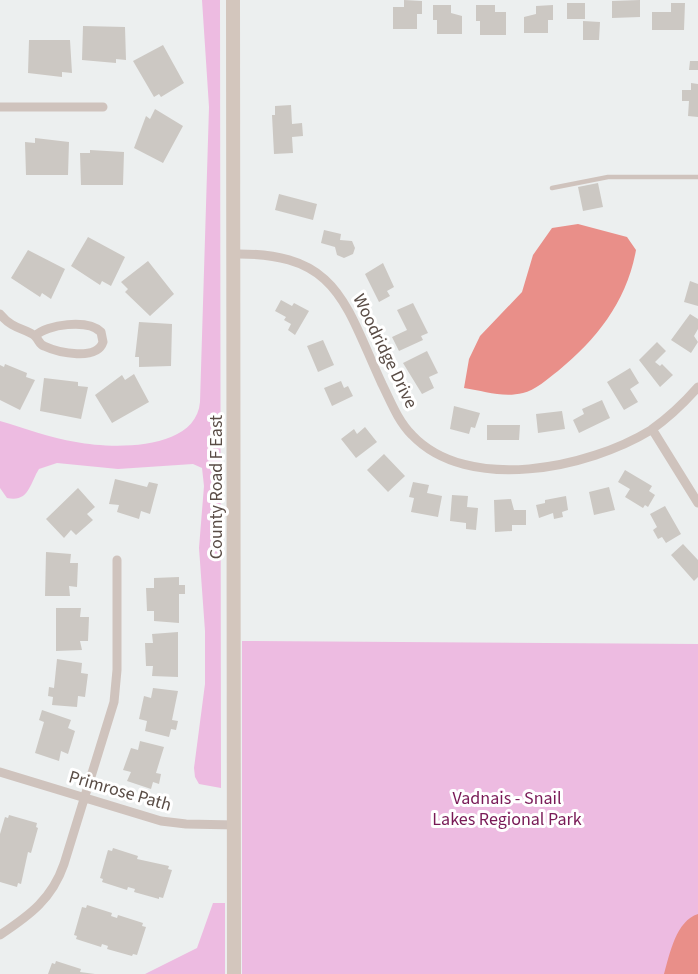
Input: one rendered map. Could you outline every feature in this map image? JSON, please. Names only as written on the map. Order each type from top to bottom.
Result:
[{"type":"street","name":"County Road F East","points":[[233,0],[234,974]]},
{"type":"street","points":[[0,107],[103,107]]},
{"type":"street","name":"Woodridge Drive","points":[[233,254],[276,255],[292,259],[307,266],[332,285],[348,309],[402,422],[424,446],[451,461],[501,469],[556,465],[610,450],[652,429],[698,387]]},
{"type":"street","points":[[0,314],[15,327],[34,336],[44,346],[87,355],[98,352],[103,339],[98,329],[85,325],[44,328],[34,336]]},
{"type":"street","points":[[652,429],[698,503]]},
{"type":"street","points":[[0,935],[34,911],[53,889],[111,713],[116,686],[117,560]]},
{"type":"street","name":"Primrose Path","points":[[0,772],[165,822],[235,825]]},
{"type":"lane","points":[[552,188],[608,177],[698,177]]},
{"type":"green space","points":[[202,0],[220,0],[221,788],[199,784],[194,768],[205,684],[205,631],[199,548],[204,486],[202,468],[193,464],[118,469],[57,463],[39,469],[28,491],[20,498],[7,498],[0,488],[0,421],[66,440],[110,446],[150,443],[168,438],[184,430],[195,418],[200,402],[209,107]]},
{"type":"green space","name":"Vadnais - Snail Lakes Regional Park","points":[[242,641],[698,644],[698,974],[242,974]]},
{"type":"green space","points":[[213,903],[225,903],[225,974],[145,974],[197,948]]},
{"type":"shaded area","points":[[578,224],[627,237],[636,250],[626,286],[608,318],[572,359],[532,390],[508,395],[464,388],[469,359],[480,336],[522,292],[533,255],[552,228]]},
{"type":"shaded area","points":[[698,914],[698,974],[664,974],[679,931],[684,923]]},
{"type":"building","points":[[404,0],[422,1],[422,14],[417,14],[417,29],[393,29],[393,7],[404,7]]},
{"type":"building","points":[[640,0],[640,17],[612,18],[612,1]]},
{"type":"building","points":[[567,3],[585,3],[585,19],[567,19]]},
{"type":"building","points":[[671,3],[685,3],[684,30],[652,30],[652,12],[671,12]]},
{"type":"building","points":[[433,5],[451,5],[451,13],[462,16],[462,34],[437,34],[437,20],[433,20]]},
{"type":"building","points":[[476,5],[495,5],[495,12],[506,12],[506,35],[480,35],[480,21],[476,21]]},
{"type":"building","points":[[553,5],[553,20],[548,20],[548,33],[524,33],[524,17],[536,14],[536,6]]},
{"type":"building","points":[[583,21],[600,22],[599,40],[583,40]]},
{"type":"building","points":[[83,26],[125,27],[126,60],[116,59],[116,63],[82,60]]},
{"type":"building","points":[[29,40],[70,40],[72,73],[62,72],[62,77],[28,73]]},
{"type":"building","points":[[163,45],[184,83],[161,97],[159,94],[154,97],[133,61]]},
{"type":"building","points":[[690,61],[698,61],[698,70],[689,70]]},
{"type":"building","points":[[691,83],[698,84],[698,117],[688,116],[689,101],[682,101],[682,90],[691,90]]},
{"type":"building","points":[[291,105],[292,124],[302,123],[303,136],[292,137],[293,153],[274,154],[272,115],[275,115],[275,106]]},
{"type":"building","points":[[155,109],[183,126],[163,163],[134,148],[146,116],[150,119]]},
{"type":"building","points":[[35,138],[69,142],[68,175],[26,175],[25,142],[35,143]]},
{"type":"building","points":[[90,150],[124,152],[123,185],[81,185],[80,153],[90,153]]},
{"type":"building","points":[[598,183],[603,207],[583,211],[578,187]]},
{"type":"building","points":[[279,194],[317,204],[313,220],[275,210]]},
{"type":"building","points":[[324,230],[341,234],[340,240],[352,241],[355,248],[353,254],[344,258],[337,255],[335,247],[321,243]]},
{"type":"building","points":[[88,237],[125,257],[111,286],[102,281],[100,285],[71,266]]},
{"type":"building","points":[[28,250],[65,269],[51,299],[42,293],[40,297],[11,278]]},
{"type":"building","points":[[148,261],[174,294],[150,316],[125,292],[128,289],[121,282]]},
{"type":"building","points":[[383,263],[394,287],[387,291],[390,296],[379,302],[365,274]]},
{"type":"building","points":[[690,281],[698,284],[698,306],[684,302]]},
{"type":"building","points":[[281,300],[292,306],[294,303],[309,311],[295,335],[288,330],[291,324],[284,320],[286,317],[275,311]]},
{"type":"building","points":[[413,303],[428,333],[421,336],[423,340],[399,351],[392,337],[407,330],[397,310]]},
{"type":"building","points":[[690,314],[698,319],[698,329],[694,336],[698,342],[691,353],[671,340]]},
{"type":"building","points":[[139,322],[172,324],[171,366],[139,367],[139,357],[135,357]]},
{"type":"building","points":[[323,340],[334,365],[318,372],[307,346]]},
{"type":"building","points":[[657,342],[666,351],[655,362],[660,366],[662,364],[673,375],[660,387],[639,360]]},
{"type":"building","points":[[427,351],[438,373],[429,377],[434,388],[422,394],[403,363]]},
{"type":"building","points":[[5,364],[27,373],[26,377],[35,380],[20,410],[0,400],[0,365],[4,367]]},
{"type":"building","points":[[630,368],[639,383],[630,389],[638,402],[624,410],[607,382]]},
{"type":"building","points":[[134,374],[149,402],[112,423],[95,395],[122,375],[125,380]]},
{"type":"building","points":[[44,378],[78,382],[78,386],[88,387],[81,419],[40,411]]},
{"type":"building","points":[[341,381],[344,388],[348,386],[353,396],[332,406],[324,388]]},
{"type":"building","points":[[602,400],[610,418],[579,433],[573,420],[584,414],[582,409]]},
{"type":"building","points":[[454,406],[480,413],[475,428],[471,427],[469,434],[450,429]]},
{"type":"building","points":[[562,411],[565,429],[538,433],[536,414]]},
{"type":"building","points":[[487,425],[520,425],[519,440],[487,440]]},
{"type":"building","points":[[365,427],[377,442],[356,458],[341,439],[354,429],[357,434]]},
{"type":"building","points":[[384,454],[405,476],[388,492],[367,470]]},
{"type":"building","points":[[625,470],[652,486],[649,491],[655,495],[648,507],[645,505],[643,508],[625,497],[630,489],[618,482]]},
{"type":"building","points":[[115,479],[147,487],[149,482],[158,484],[150,514],[141,511],[139,519],[117,512],[119,505],[109,504]]},
{"type":"building","points":[[413,482],[429,485],[427,493],[442,496],[438,517],[411,512],[414,498],[409,497]]},
{"type":"building","points":[[609,487],[615,510],[594,515],[589,492]]},
{"type":"building","points":[[78,488],[95,507],[87,514],[93,520],[76,535],[71,530],[64,538],[46,519]]},
{"type":"building","points":[[452,495],[468,496],[467,507],[478,508],[476,530],[466,529],[466,523],[450,521]]},
{"type":"building","points":[[566,496],[568,510],[562,512],[563,517],[554,519],[553,513],[539,518],[536,505],[545,503],[545,500]]},
{"type":"building","points":[[511,499],[514,510],[526,510],[526,525],[512,525],[512,531],[495,532],[494,500]]},
{"type":"building","points":[[665,506],[681,534],[666,543],[662,537],[658,539],[653,530],[657,527],[650,514]]},
{"type":"building","points":[[683,544],[698,560],[698,577],[694,581],[671,555]]},
{"type":"building","points":[[46,552],[71,554],[70,563],[78,563],[77,587],[69,586],[70,596],[45,596]]},
{"type":"building","points":[[179,577],[179,585],[185,585],[185,594],[179,594],[179,623],[154,621],[154,611],[147,611],[146,588],[154,588],[154,578]]},
{"type":"building","points":[[56,608],[81,608],[80,617],[89,617],[88,641],[80,641],[82,650],[56,651]]},
{"type":"building","points":[[178,632],[178,677],[152,676],[153,666],[146,666],[145,643],[153,643],[152,634]]},
{"type":"building","points":[[57,659],[82,663],[81,673],[88,674],[85,697],[78,696],[77,707],[52,705],[53,697],[48,696],[49,687],[54,688]]},
{"type":"building","points":[[153,688],[178,691],[172,720],[178,721],[176,730],[171,729],[169,737],[145,731],[147,721],[139,719],[144,696],[151,698]]},
{"type":"building","points":[[42,710],[71,720],[68,728],[75,731],[68,754],[61,751],[59,761],[35,753],[44,722],[39,720]]},
{"type":"building","points":[[140,741],[164,747],[156,773],[161,774],[159,784],[153,782],[151,789],[127,781],[131,772],[123,770],[131,748],[138,750]]},
{"type":"building","points":[[9,815],[37,823],[38,828],[31,853],[28,852],[21,884],[18,883],[17,887],[0,882],[0,834],[5,817],[8,818]]},
{"type":"building","points":[[113,848],[138,856],[137,859],[169,866],[168,869],[172,870],[163,898],[159,897],[159,899],[134,892],[135,889],[128,887],[127,890],[102,882],[103,879],[100,878],[108,850],[112,851]]},
{"type":"building","points":[[87,905],[112,913],[111,916],[117,918],[118,915],[143,923],[142,926],[146,927],[137,955],[132,956],[107,949],[108,946],[102,944],[101,947],[76,939],[77,936],[74,935],[82,907],[86,908]]},
{"type":"building","points":[[56,961],[81,969],[80,972],[95,974],[48,974],[52,963],[55,964]]}]
